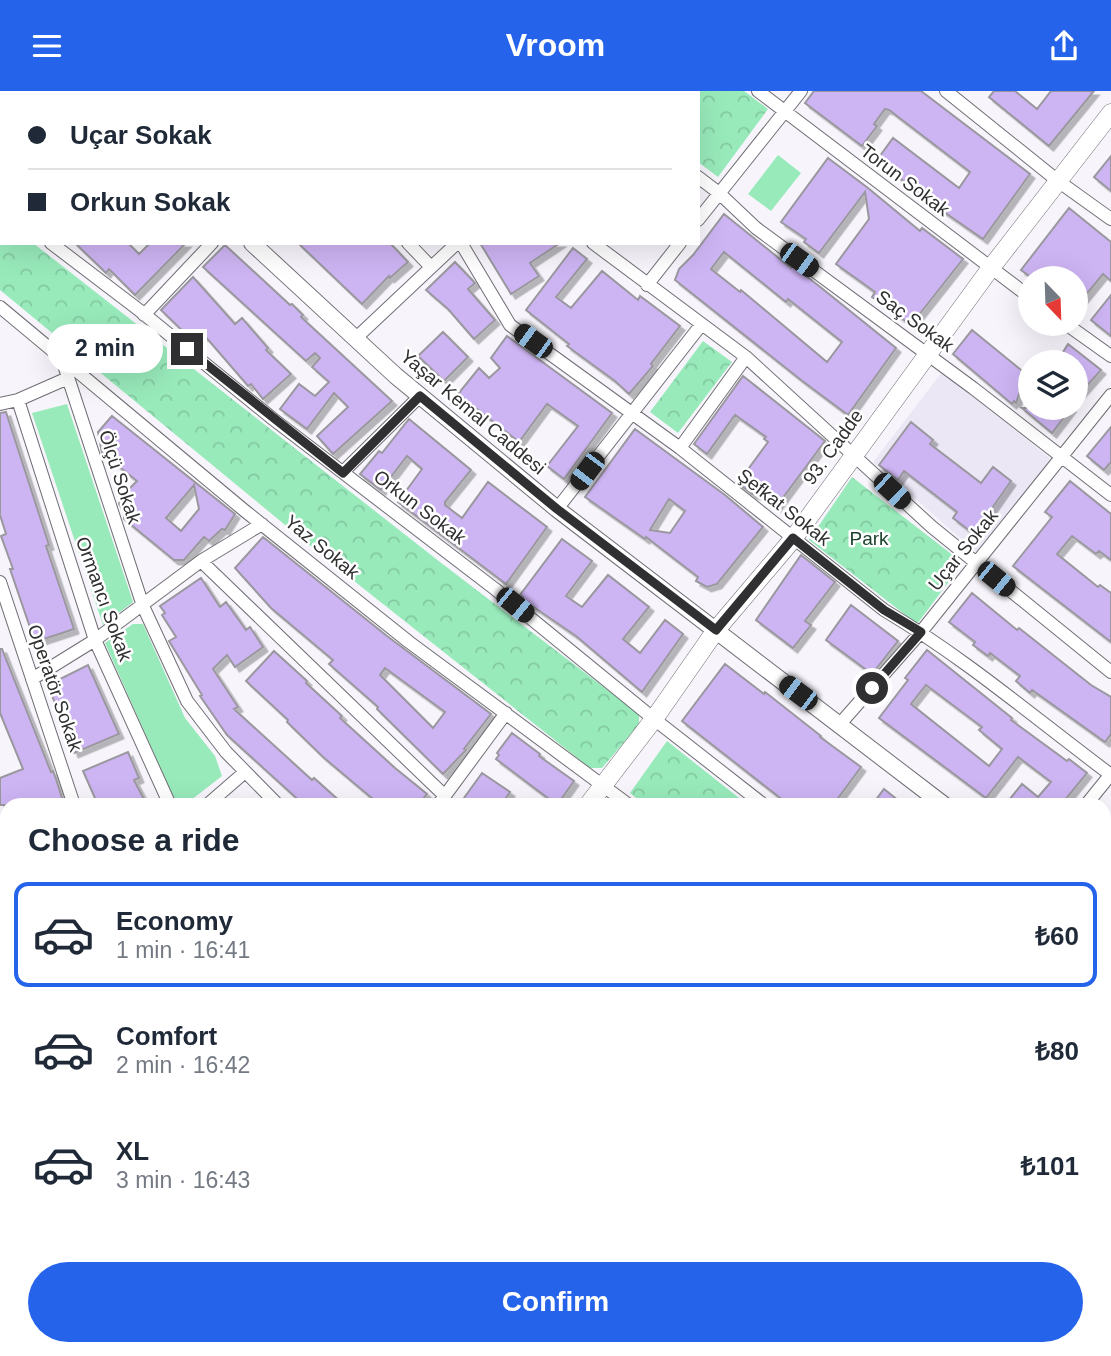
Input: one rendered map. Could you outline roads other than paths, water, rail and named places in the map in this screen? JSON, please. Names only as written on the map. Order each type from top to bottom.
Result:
[{"type":"main road","name":"93. Cadde","points":[[594,798],[654,719],[716,630],[793,538],[990,269],[1111,113]]},
{"type":"street","name":"Torun Sokak","points":[[758,91],[1018,289]]},
{"type":"street","points":[[700,217],[801,91]]},
{"type":"street","points":[[946,91],[962,96],[1058,181],[1111,219]]},
{"type":"street","name":"Saç Sokak","points":[[700,179],[757,228],[1111,495]]},
{"type":"street","name":"Orkun Sokak","points":[[54,245],[144,314],[273,419],[495,589],[755,798]]},
{"type":"street","points":[[144,314],[210,245]]},
{"type":"street","name":"Yaşar Kemal Caddesi","points":[[254,245],[420,396],[557,509],[934,798]]},
{"type":"street","points":[[410,245],[431,267]]},
{"type":"street","points":[[355,339],[457,245]]},
{"type":"street","name":"Şefkat Sokak","points":[[460,245],[510,325],[680,448],[884,610],[921,632],[1023,706],[1111,775]]},
{"type":"street","points":[[596,245],[746,358],[932,527],[1111,672]]},
{"type":"street","points":[[647,285],[678,245]]},
{"type":"street","name":"Yaz Sokak","points":[[0,307],[409,642],[619,798]]},
{"type":"street","points":[[557,509],[701,325]]},
{"type":"street","points":[[1083,336],[1111,356]]},
{"type":"street","points":[[680,448],[746,358]]},
{"type":"street","name":"Ölçü Sokak","points":[[62,359],[143,606],[187,701],[226,752],[271,798]]},
{"type":"street","points":[[0,404],[18,400],[68,378]]},
{"type":"street","name":"Uçar Sokak","points":[[839,725],[921,632],[1111,395]]},
{"type":"street","points":[[343,473],[420,396]]},
{"type":"street","name":"Ormancı Sokak","points":[[18,400],[95,640],[167,798]]},
{"type":"street","points":[[32,679],[95,640],[201,561],[262,524]]},
{"type":"street","points":[[201,561],[439,798]]},
{"type":"street","name":"Operatör Sokak","points":[[0,582],[72,798]]},
{"type":"street","points":[[442,798],[506,713]]},
{"type":"street","points":[[215,798],[244,772]]},
{"type":"street","points":[[1092,798],[1111,775]]},
{"type":"park label","name":"Park","points":[[869,538]]}]
